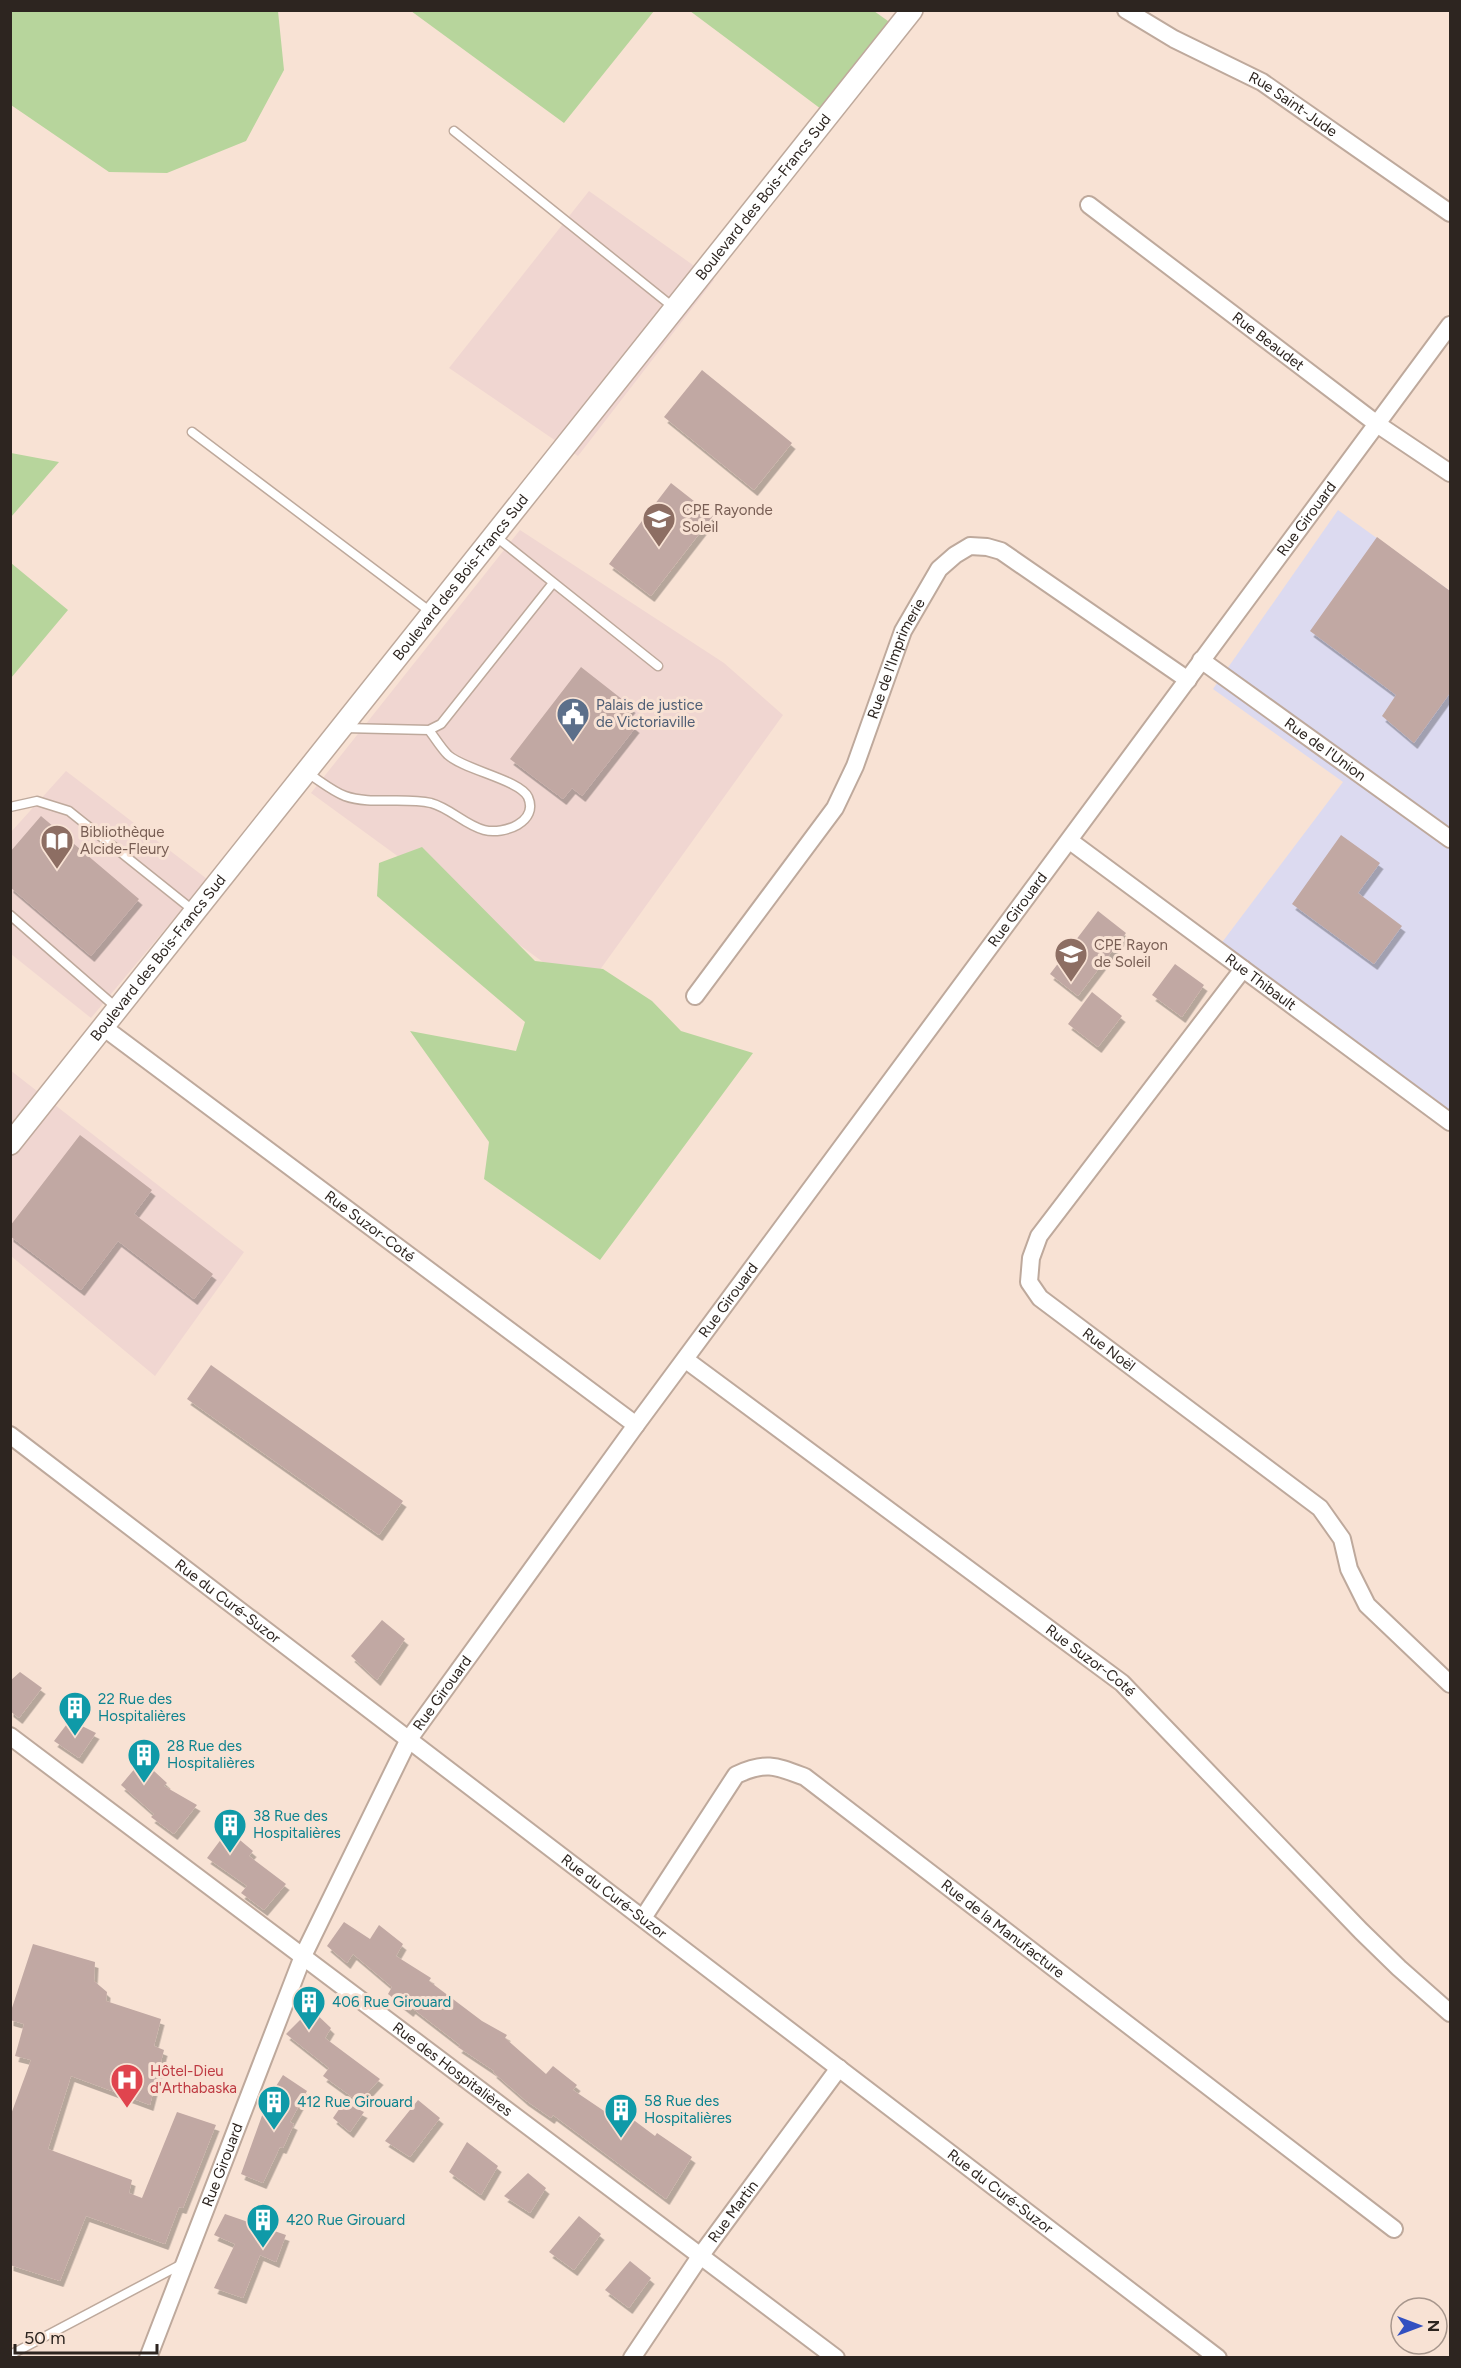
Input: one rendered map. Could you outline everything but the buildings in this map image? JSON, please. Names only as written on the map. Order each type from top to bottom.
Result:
[{"type":"street","name":"Boulevard des Bois-Francs Sud","points":[[10,1144],[912,10]]},
{"type":"street","name":"Rue Saint-Jude","points":[[1126,10],[1174,39],[1262,82],[1450,213]]},
{"type":"street","name":"Rue Beaudet","points":[[1089,205],[1377,424],[1450,473]]},
{"type":"street","name":"Rue Girouard","points":[[148,2358],[303,1956],[409,1739],[636,1425],[1450,325]]},
{"type":"street","name":"Rue de l'Imprimerie","points":[[695,996],[835,808],[855,766],[903,631],[939,569],[955,555],[970,546],[1001,551],[1188,680]]},
{"type":"street","name":"Rue de l'Union","points":[[1201,660],[1450,839]]},
{"type":"street","name":"Rue Thibault","points":[[1070,841],[1450,1122]]},
{"type":"street","name":"Rue Noël","points":[[1243,969],[1039,1236],[1031,1258],[1029,1282],[1040,1298],[1320,1508],[1342,1539],[1349,1569],[1368,1605],[1450,1684]]},
{"type":"street","name":"Rue Suzor-Coté","points":[[104,1027],[636,1425]]},
{"type":"street","name":"Rue Suzor-Coté","points":[[686,1360],[1122,1683],[1361,1931],[1450,2013]]},
{"type":"street","name":"Rue du Curé-Suzor","points":[[10,1435],[1218,2358]]},
{"type":"street","name":"Rue des Hospitalières","points":[[10,1736],[836,2358]]},
{"type":"street","name":"Rue de la Manufacture","points":[[643,1918],[736,1775],[751,1768],[774,1765],[805,1777],[1394,2229]]},
{"type":"street","name":"Rue Martin","points":[[632,2358],[701,2256],[839,2068]]},
{"type":"lane","points":[[454,131],[675,309]]},
{"type":"lane","points":[[192,432],[433,614]]},
{"type":"lane","points":[[495,536],[658,666]]},
{"type":"lane","points":[[341,728],[429,730],[441,724],[553,583]]},
{"type":"lane","points":[[306,772],[345,796],[436,804],[484,830],[503,830],[519,825],[528,817],[530,804],[526,793],[509,782],[479,772],[448,755],[429,730]]},
{"type":"lane","points":[[10,807],[37,801],[69,811],[195,912]]},
{"type":"lane","points":[[10,915],[118,1009]]},
{"type":"lane","points":[[10,2355],[185,2263]]},
{"type":"shaded area","points":[[589,191],[714,280],[578,456],[449,368]]},
{"type":"shaded area","points":[[1338,510],[1450,591],[1450,1122],[1217,949],[1343,782],[1213,689]]},
{"type":"shaded area","points":[[520,530],[724,663],[783,715],[584,992],[311,793]]},
{"type":"shaded area","points":[[66,771],[207,879],[91,1018],[11,954],[11,832]]},
{"type":"shaded area","points":[[10,1070],[244,1252],[155,1376],[11,1256]]},
{"type":"green space","points":[[10,11],[278,11],[284,70],[246,141],[167,173],[109,172],[11,105]]},
{"type":"green space","points":[[411,11],[654,11],[564,123]]},
{"type":"green space","points":[[690,11],[874,11],[895,26],[825,112]]},
{"type":"green space","points":[[10,453],[59,462],[11,517]]},
{"type":"green space","points":[[11,563],[68,610],[11,678]]},
{"type":"green space","points":[[422,847],[535,961],[603,969],[652,1001],[681,1031],[753,1053],[600,1260],[484,1179],[489,1142],[410,1031],[516,1051],[525,1022],[377,896],[379,863]]},
{"type":"place","name":"CPE Rayonde Soleil","points":[[659,548]]},
{"type":"place","name":"Palais de justice de Victoriaville","points":[[573,743]]},
{"type":"place","name":"Bibliothèque Alcide-Fleury","points":[[57,870]]},
{"type":"place","name":"CPE Rayon de Soleil","points":[[1071,983]]},
{"type":"place","name":"22 Rue des Hospitalières","points":[[75,1737]]},
{"type":"place","name":"28 Rue des Hospitalières","points":[[144,1784]]},
{"type":"place","name":"38 Rue des Hospitalières","points":[[230,1854]]},
{"type":"place","name":"406 Rue Girouard","points":[[309,2031]]},
{"type":"place","name":"Hôtel-Dieu d'Arthabaska","points":[[127,2109]]},
{"type":"place","name":"412 Rue Girouard","points":[[274,2131]]},
{"type":"place","name":"58 Rue des Hospitalières","points":[[621,2139]]},
{"type":"place","name":"420 Rue Girouard","points":[[263,2249]]}]
